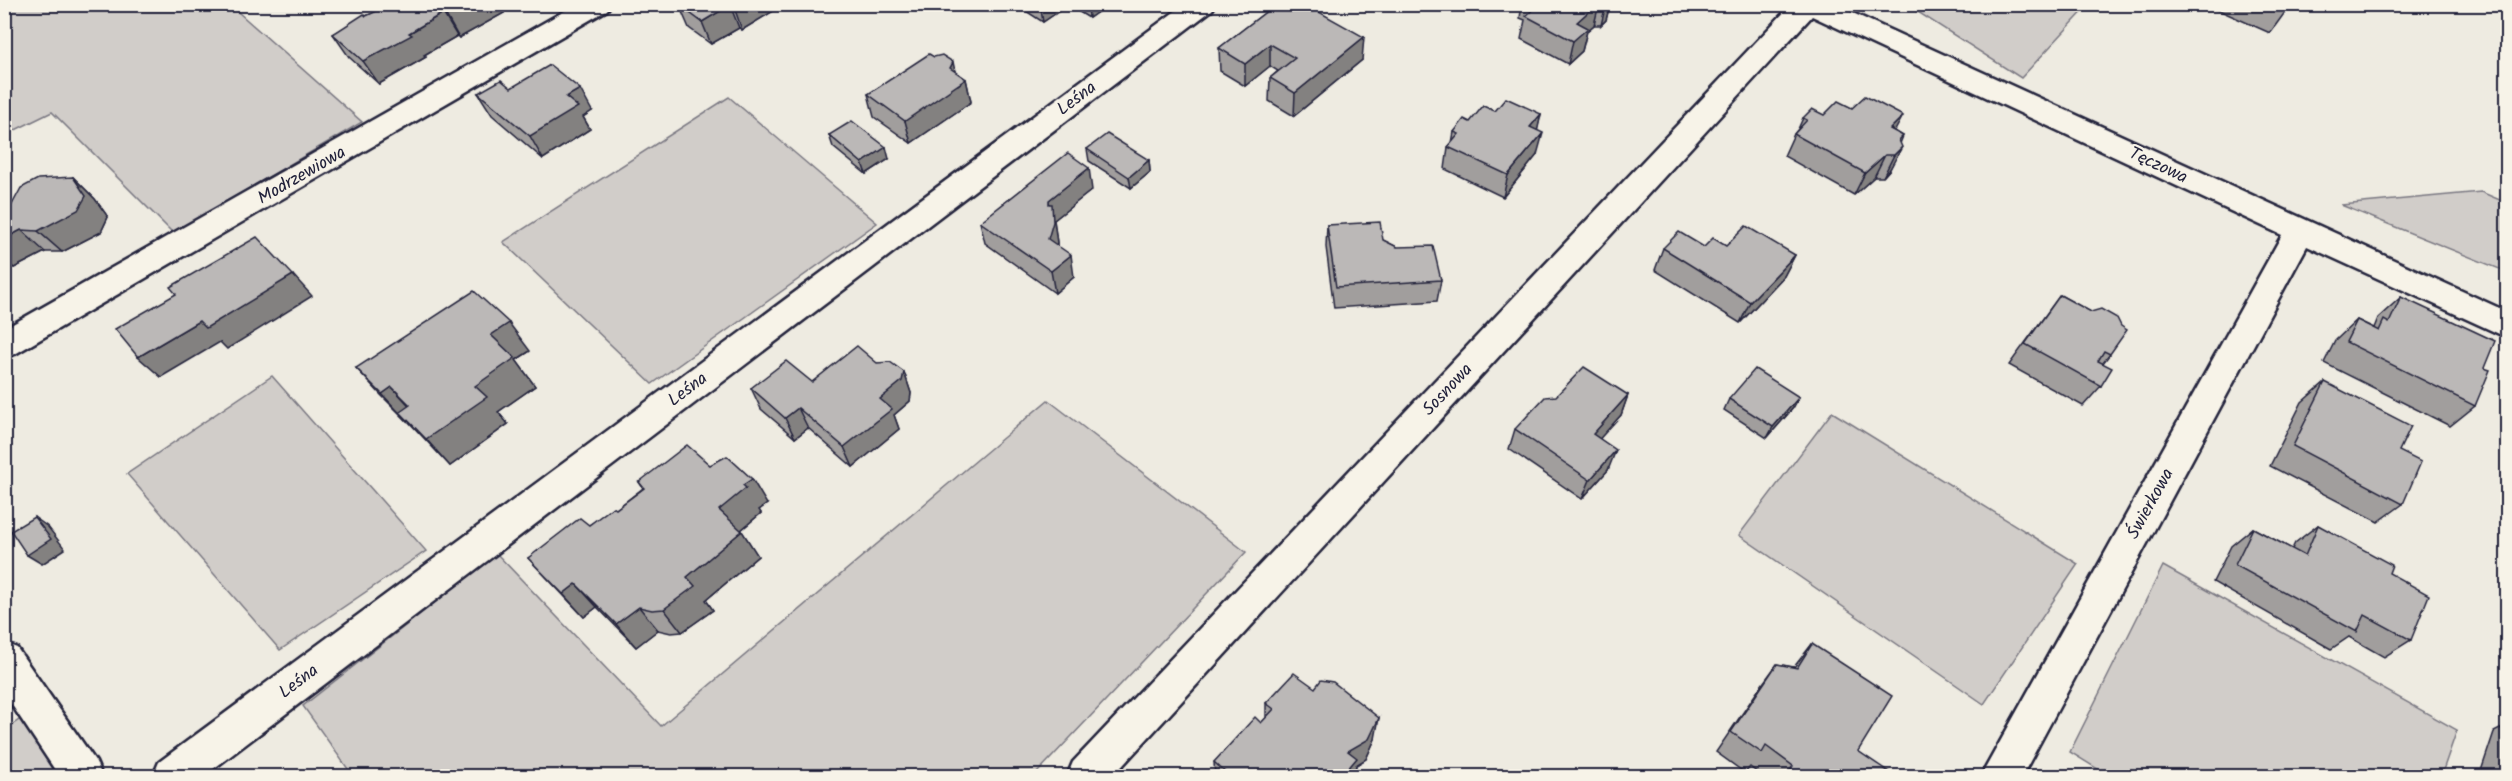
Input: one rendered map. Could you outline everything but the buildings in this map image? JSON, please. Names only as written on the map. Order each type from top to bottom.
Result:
[{"type":"street","name":"Modrzewiowa","points":[[4,345],[598,4]]},
{"type":"street","name":"Leśna","points":[[173,777],[1203,4]]},
{"type":"street","name":"Tęczowa","points":[[1809,4],[2508,326]]},
{"type":"street","name":"Sosnowa","points":[[1087,777],[1809,4]]},
{"type":"street","name":"Świerkowa","points":[[2001,777],[2300,231]]},
{"type":"street","points":[[4,660],[82,777]]},
{"type":"shaded area","points":[[5,4],[230,5],[362,122],[173,233],[52,112],[5,135]]},
{"type":"shaded area","points":[[1907,5],[2089,5],[2021,78]]},
{"type":"shaded area","points":[[729,97],[877,223],[652,384],[503,242]]},
{"type":"shaded area","points":[[2481,192],[2507,203],[2507,272],[2341,205]]},
{"type":"shaded area","points":[[272,376],[426,551],[280,650],[127,474]]},
{"type":"shaded area","points":[[1048,400],[1246,552],[1034,776],[353,776],[303,706],[497,554],[661,726]]},
{"type":"shaded area","points":[[1832,412],[2078,564],[1984,704],[1739,535]]},
{"type":"shaded area","points":[[2163,566],[2457,730],[2441,776],[2109,776],[2070,752]]},
{"type":"shaded area","points":[[36,708],[82,776],[5,776],[5,730]]}]
